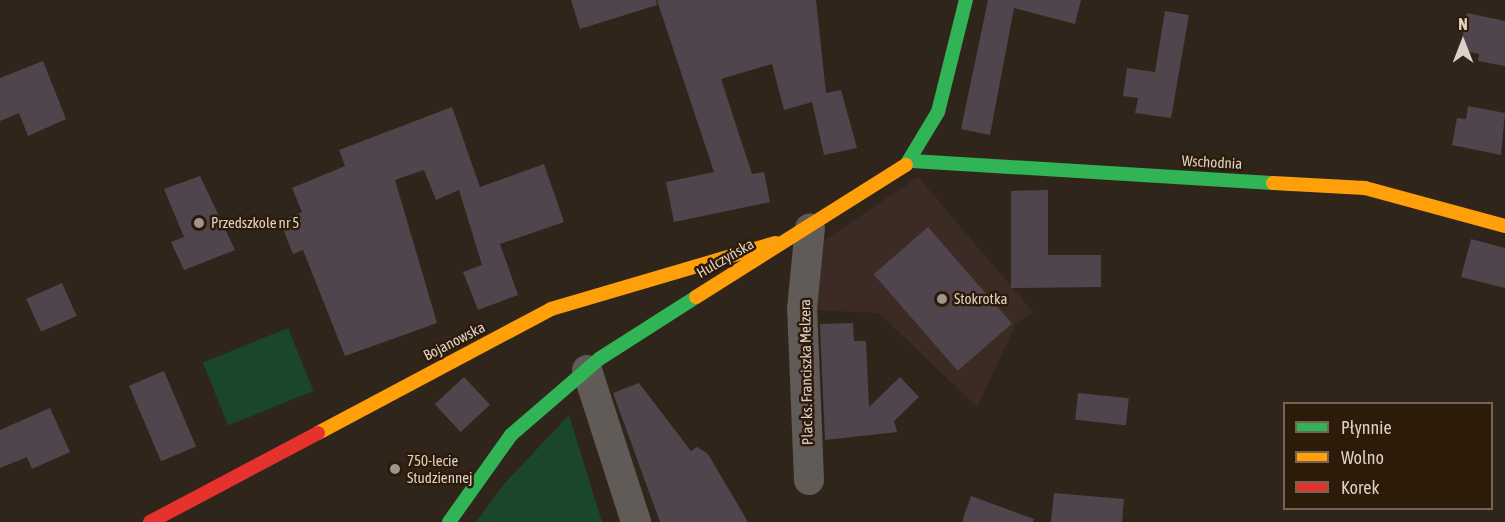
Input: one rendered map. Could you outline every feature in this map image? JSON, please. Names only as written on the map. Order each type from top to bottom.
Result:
[{"type":"street","name":"Hulczyńska","points":[[449,522],[511,435],[587,370],[702,290],[802,233],[912,161],[938,112],[966,0]]},
{"type":"street","name":"Wschodnia","points":[[912,161],[1365,188],[1505,226]]},
{"type":"street","name":"Plac ks. Franciszka Melzera","points":[[802,233],[802,309],[809,480]]},
{"type":"street","name":"Bojanowska","points":[[150,522],[551,309],[802,233]]},
{"type":"street","points":[[587,370],[636,522]]},
{"type":"shaded area","points":[[918,177],[1033,312],[1016,324],[977,407],[879,313],[810,310],[813,248]]},
{"type":"green space","points":[[288,328],[313,391],[228,426],[203,362]]},
{"type":"green space","points":[[569,415],[602,522],[476,522],[504,484]]},
{"type":"building","points":[[571,0],[656,0],[657,5],[580,29]]},
{"type":"building","points":[[657,0],[816,0],[826,93],[841,90],[857,148],[824,155],[812,102],[784,110],[772,64],[721,79],[752,174],[764,172],[770,202],[674,222],[666,182],[714,172]]},
{"type":"building","points":[[988,0],[1081,0],[1075,24],[1014,8],[990,135],[961,129]]},
{"type":"building","points":[[1165,11],[1189,15],[1171,118],[1135,113],[1138,98],[1123,96],[1127,68],[1155,72]]},
{"type":"building","points":[[1467,13],[1505,21],[1505,66],[1478,61],[1479,54],[1460,50]]},
{"type":"building","points":[[43,61],[66,119],[28,136],[19,113],[0,121],[0,78]]},
{"type":"building","points":[[1468,106],[1505,113],[1501,155],[1452,145],[1457,118],[1466,119]]},
{"type":"building","points":[[452,107],[480,187],[544,164],[564,222],[500,244],[518,295],[478,310],[463,272],[482,265],[459,190],[436,200],[424,170],[395,180],[437,323],[345,356],[303,250],[293,254],[280,221],[302,212],[292,188],[345,166],[339,150]]},
{"type":"building","name":"Przedszkole nr 5","points":[[200,176],[235,250],[184,270],[171,242],[184,237],[164,189]]},
{"type":"building","points":[[1048,190],[1048,255],[1101,255],[1101,287],[1011,288],[1011,191]]},
{"type":"building","name":"Stokrotka","points":[[928,227],[1012,324],[958,371],[874,274]]},
{"type":"building","points":[[1471,239],[1505,248],[1505,288],[1461,277]]},
{"type":"building","points":[[62,283],[77,316],[41,332],[26,299]]},
{"type":"building","points":[[853,323],[854,341],[866,341],[869,407],[900,377],[919,397],[894,421],[897,432],[825,440],[820,324]]},
{"type":"building","points":[[164,371],[196,446],[161,461],[129,386]]},
{"type":"building","points":[[464,377],[490,405],[461,432],[435,404]]},
{"type":"building","points":[[639,383],[691,451],[697,447],[708,454],[748,522],[660,522],[613,393]]},
{"type":"building","points":[[1078,393],[1129,398],[1126,425],[1075,420]]},
{"type":"building","points":[[50,408],[70,452],[32,469],[27,457],[0,468],[0,430]]},
{"type":"building","points":[[1054,493],[1124,499],[1122,522],[1051,522]]},
{"type":"building","points":[[971,496],[1034,519],[1033,522],[962,522]]},
{"type":"traffic: fast","points":[[906,165],[938,112],[966,0]]},
{"type":"traffic: fast","points":[[912,161],[1273,183]]},
{"type":"traffic: fast","points":[[449,522],[511,435],[599,359],[696,297]]},
{"type":"traffic: slow","points":[[696,297],[906,165]]},
{"type":"traffic: slow","points":[[1273,183],[1365,188],[1505,226]]},
{"type":"traffic: slow","points":[[318,433],[551,309],[775,243]]},
{"type":"traffic: jam","points":[[150,522],[318,433]]},
{"type":"place","name":"Przedszkole nr 5","points":[[199,223]]},
{"type":"place","name":"Stokrotka","points":[[942,299]]},
{"type":"place","name":"750-lecie Studziennej","points":[[395,469]]}]
